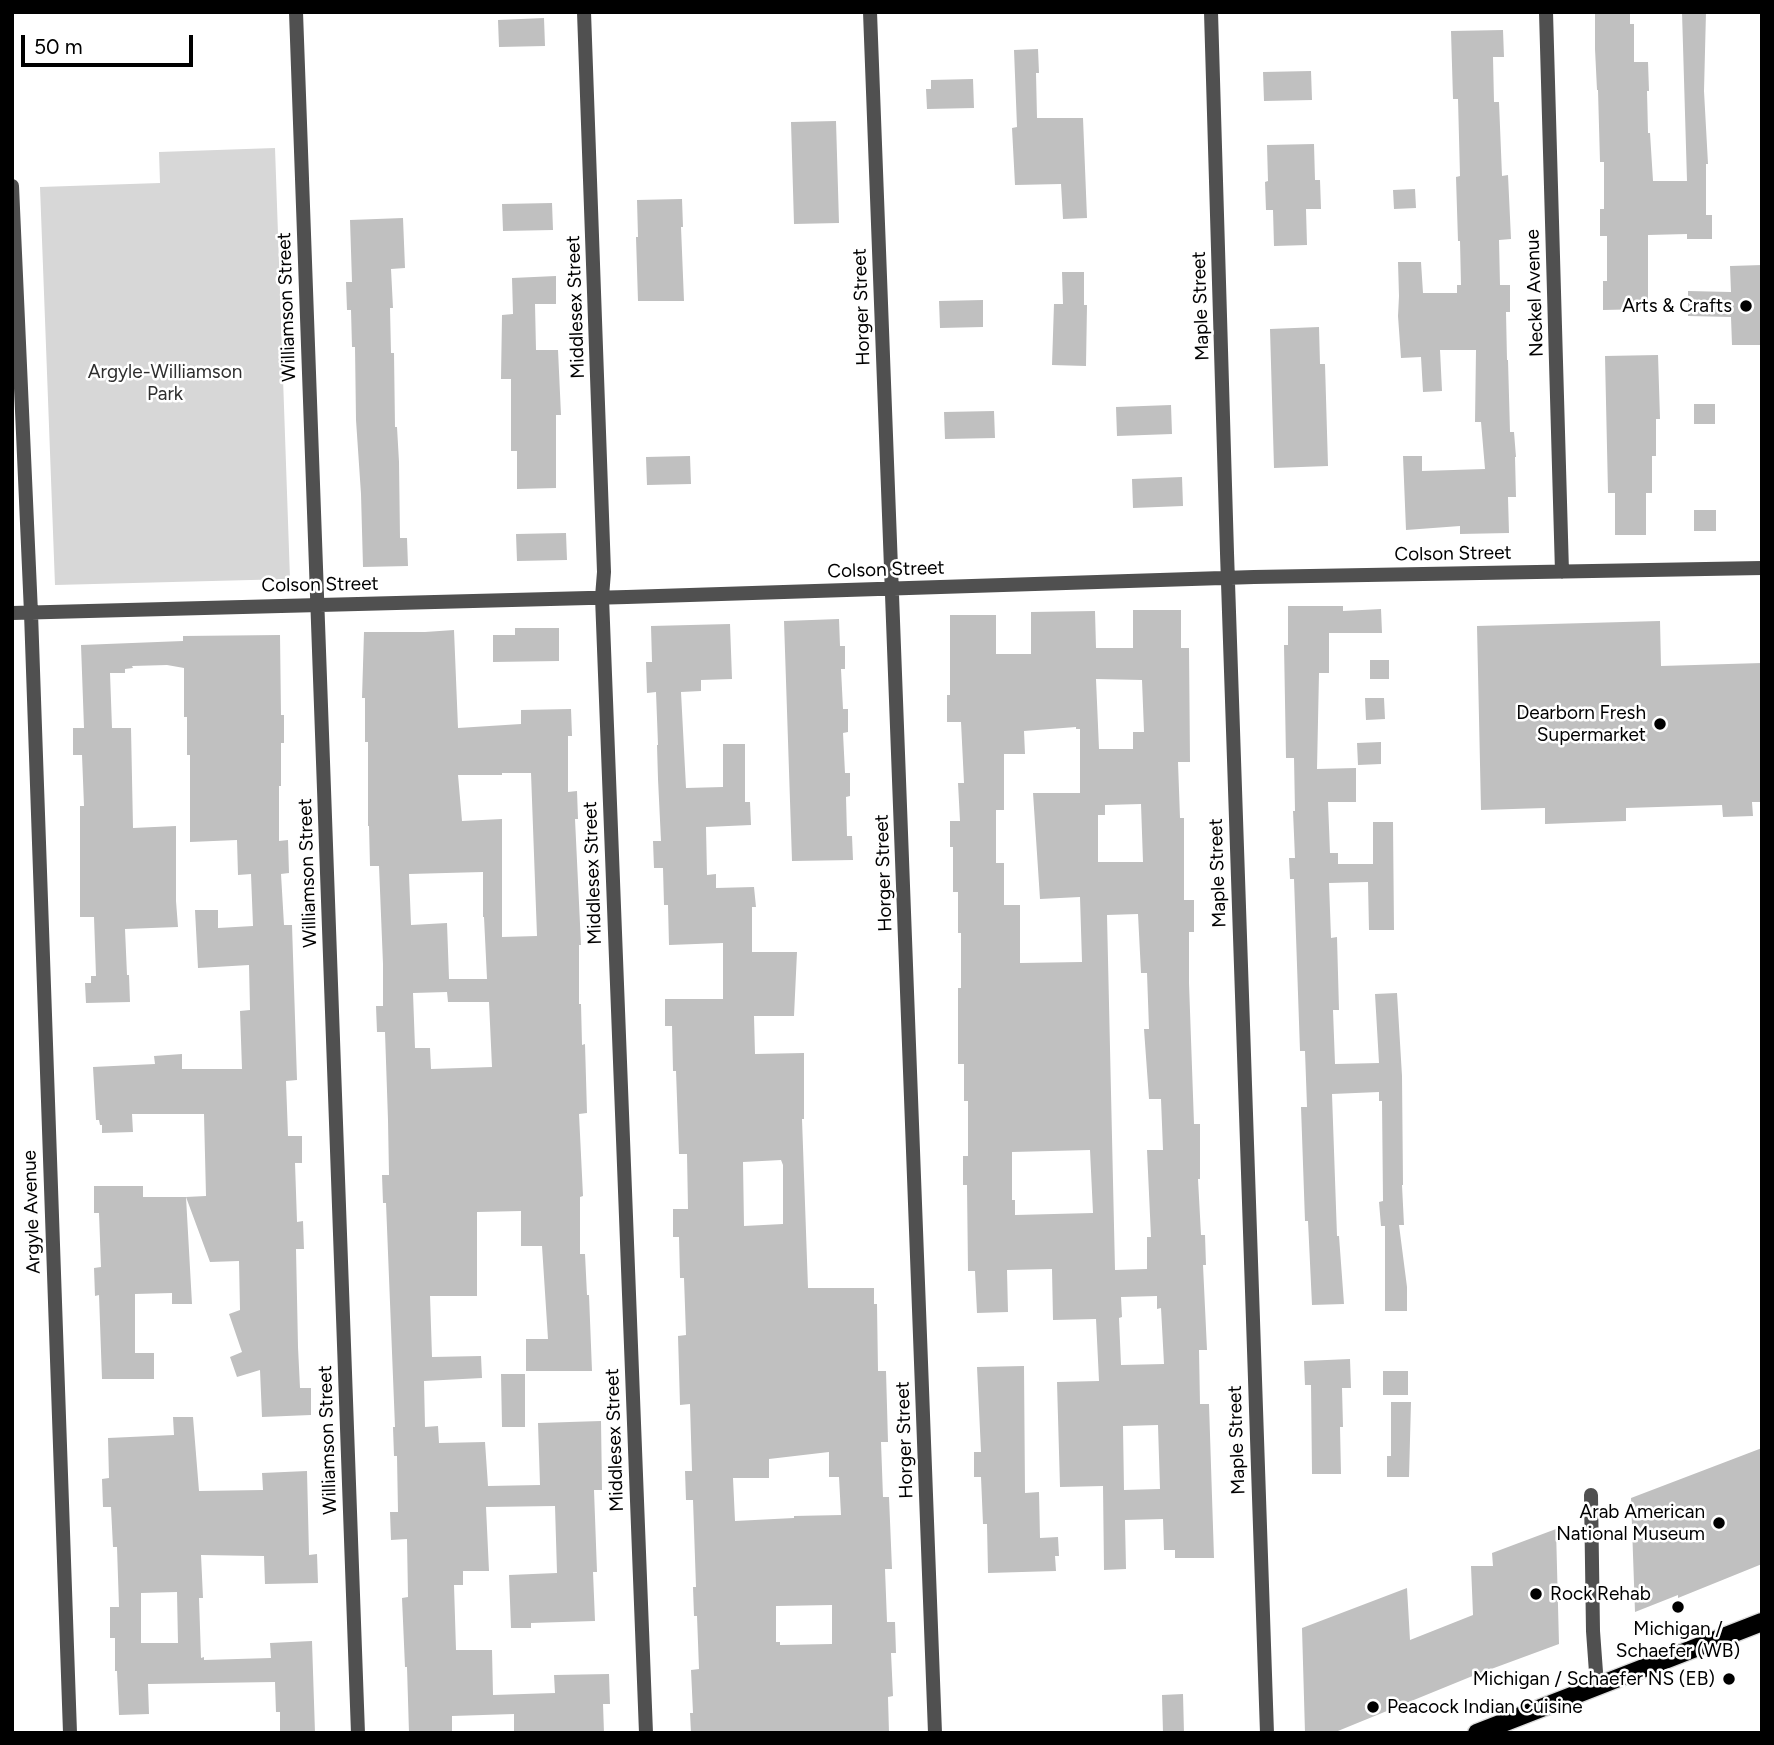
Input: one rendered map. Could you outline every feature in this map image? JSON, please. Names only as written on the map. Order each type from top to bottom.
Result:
[{"type":"main road","points":[[1477,1733],[1762,1622]]},
{"type":"street","name":"Williamson Street","points":[[296,12],[358,1733]]},
{"type":"street","name":"Middlesex Street","points":[[584,12],[604,572],[602,597],[646,1733]]},
{"type":"street","name":"Horger Street","points":[[870,12],[935,1733]]},
{"type":"street","name":"Maple Street","points":[[1211,12],[1267,1733]]},
{"type":"street","name":"Neckel Avenue","points":[[1546,12],[1562,572]]},
{"type":"street","name":"Argyle Avenue","points":[[12,186],[31,613],[70,1733]]},
{"type":"street","name":"Colson Street","points":[[12,613],[1228,578],[1762,568]]},
{"type":"street","points":[[1591,1495],[1593,1631],[1597,1686]]},
{"type":"green space","name":"Argyle-Williamson Park","points":[[275,148],[290,579],[55,585],[40,187],[160,183],[159,152]]},
{"type":"building","points":[[1595,12],[1630,12],[1630,24],[1634,24],[1634,62],[1648,62],[1648,133],[1653,181],[1687,181],[1682,12],[1706,12],[1706,215],[1712,215],[1712,239],[1687,239],[1687,234],[1648,235],[1648,309],[1603,310],[1603,281],[1607,281],[1607,236],[1600,236],[1600,209],[1604,209],[1604,162],[1600,162]]},
{"type":"building","points":[[544,18],[545,46],[499,47],[498,20]]},
{"type":"building","points":[[1503,30],[1504,57],[1493,57],[1494,102],[1499,102],[1502,176],[1508,175],[1511,239],[1499,240],[1500,285],[1510,285],[1510,312],[1506,312],[1507,360],[1510,432],[1514,432],[1516,457],[1516,497],[1508,497],[1509,533],[1460,534],[1460,526],[1406,530],[1403,456],[1422,456],[1422,471],[1485,469],[1481,422],[1475,422],[1476,350],[1440,350],[1442,391],[1423,392],[1421,357],[1401,358],[1398,262],[1421,262],[1423,293],[1457,293],[1457,285],[1461,285],[1456,177],[1460,176],[1458,99],[1453,99],[1451,31]]},
{"type":"building","points":[[1038,49],[1037,118],[1083,118],[1087,218],[1063,219],[1061,184],[1015,185],[1012,128],[1017,127],[1014,50]]},
{"type":"building","points":[[1311,71],[1312,100],[1264,101],[1263,72]]},
{"type":"building","points":[[973,79],[974,108],[927,109],[926,89],[931,89],[931,80]]},
{"type":"building","points":[[836,121],[839,223],[794,224],[791,122]]},
{"type":"building","points":[[1314,144],[1315,180],[1320,180],[1321,209],[1306,209],[1307,245],[1274,246],[1273,210],[1266,210],[1267,145]]},
{"type":"building","points":[[1415,189],[1416,208],[1394,209],[1393,190]]},
{"type":"building","points":[[682,199],[684,301],[638,301],[637,200]]},
{"type":"building","points":[[552,203],[553,230],[503,231],[502,204]]},
{"type":"building","points":[[403,218],[405,268],[391,269],[393,308],[390,308],[399,462],[400,538],[407,538],[408,566],[363,567],[355,347],[352,347],[351,310],[347,310],[346,282],[352,282],[350,220]]},
{"type":"building","name":"Arts & Crafts","points":[[1762,265],[1762,345],[1732,345],[1731,317],[1688,316],[1688,291],[1731,292],[1730,266]]},
{"type":"building","points":[[1062,272],[1084,272],[1084,305],[1087,305],[1086,366],[1052,365],[1054,304],[1063,304]]},
{"type":"building","points":[[556,276],[556,304],[535,304],[536,350],[558,350],[561,415],[556,415],[556,488],[517,489],[517,451],[511,451],[511,379],[501,379],[502,315],[513,314],[512,278]]},
{"type":"building","points":[[983,300],[983,327],[940,328],[939,301]]},
{"type":"building","points":[[1319,327],[1320,364],[1325,364],[1328,466],[1274,468],[1270,329]]},
{"type":"building","points":[[1658,355],[1660,419],[1656,419],[1656,456],[1652,456],[1652,493],[1646,493],[1646,535],[1615,535],[1615,493],[1608,493],[1605,356]]},
{"type":"building","points":[[1694,404],[1715,404],[1715,424],[1694,424]]},
{"type":"building","points":[[1171,405],[1172,434],[1117,436],[1116,407]]},
{"type":"building","points":[[994,411],[995,438],[945,439],[944,412]]},
{"type":"building","points":[[690,456],[691,484],[647,485],[646,457]]},
{"type":"building","points":[[1182,477],[1183,506],[1133,508],[1132,479]]},
{"type":"building","points":[[1694,510],[1716,510],[1716,531],[1694,531]]},
{"type":"building","points":[[566,533],[567,560],[517,561],[516,534]]},
{"type":"building","points":[[1288,606],[1343,606],[1343,611],[1381,609],[1382,633],[1329,633],[1329,673],[1319,673],[1317,769],[1356,768],[1356,802],[1328,802],[1330,853],[1338,853],[1338,864],[1373,864],[1373,822],[1393,822],[1394,930],[1369,930],[1368,882],[1329,883],[1331,938],[1337,937],[1339,1010],[1333,1010],[1335,1064],[1379,1063],[1375,994],[1397,993],[1402,1076],[1404,1225],[1399,1225],[1407,1287],[1407,1311],[1385,1311],[1385,1226],[1381,1226],[1379,1202],[1383,1201],[1382,1101],[1379,1101],[1379,1092],[1332,1094],[1337,1236],[1344,1304],[1312,1305],[1308,1221],[1305,1221],[1301,1107],[1307,1107],[1305,1051],[1300,1051],[1294,879],[1290,879],[1289,858],[1295,858],[1295,811],[1294,758],[1286,758],[1284,645],[1288,645]]},
{"type":"building","points":[[1133,610],[1181,610],[1181,648],[1189,648],[1190,762],[1178,762],[1180,818],[1184,818],[1184,900],[1194,900],[1194,932],[1189,932],[1189,983],[1194,1124],[1200,1124],[1198,1179],[1201,1235],[1205,1235],[1206,1265],[1203,1265],[1207,1350],[1199,1350],[1200,1404],[1209,1404],[1214,1558],[1175,1558],[1175,1550],[1164,1550],[1163,1519],[1125,1520],[1126,1569],[1104,1570],[1103,1486],[1060,1487],[1057,1382],[1099,1381],[1096,1319],[1053,1320],[1052,1269],[1007,1270],[1008,1312],[977,1313],[975,1271],[968,1271],[967,1185],[963,1185],[963,1156],[968,1156],[968,1101],[964,1101],[964,1064],[958,1064],[961,933],[958,933],[958,892],[953,892],[953,847],[950,847],[950,821],[960,821],[958,783],[964,783],[961,722],[947,722],[947,695],[950,695],[950,615],[996,615],[996,654],[1031,654],[1031,612],[1095,611],[1096,648],[1133,648]],"holes":[[[1096,679],[1142,680],[1144,732],[1133,732],[1133,749],[1099,749]],[[1076,727],[1080,729],[1080,793],[1033,793],[1040,899],[1080,897],[1082,962],[1020,963],[1020,905],[1004,905],[1004,863],[996,863],[996,810],[1004,810],[1004,754],[1025,754],[1024,731]],[[1141,804],[1143,862],[1098,862],[1098,815],[1105,815],[1105,805]],[[1138,914],[1141,973],[1147,973],[1149,1029],[1144,1029],[1149,1099],[1161,1099],[1163,1150],[1147,1150],[1151,1237],[1147,1237],[1147,1269],[1115,1270],[1107,915]],[[1090,1150],[1093,1213],[1015,1215],[1015,1200],[1012,1200],[1012,1152]],[[1157,1296],[1157,1309],[1161,1308],[1164,1364],[1121,1365],[1119,1318],[1122,1317],[1121,1297]],[[1158,1425],[1160,1489],[1124,1490],[1123,1426]]]},
{"type":"building","points":[[839,619],[840,646],[845,646],[845,669],[841,669],[843,709],[848,709],[848,732],[843,733],[845,773],[850,773],[850,796],[846,797],[847,836],[852,836],[853,860],[792,861],[784,621]]},
{"type":"building","points":[[1660,621],[1661,666],[1762,663],[1762,802],[1752,802],[1753,816],[1723,817],[1722,805],[1626,808],[1626,821],[1545,824],[1545,808],[1481,810],[1477,626]]},
{"type":"building","points":[[730,624],[732,679],[701,680],[701,691],[681,692],[686,788],[723,787],[723,744],[745,744],[745,802],[750,802],[751,825],[706,827],[707,875],[716,874],[716,888],[754,887],[756,907],[752,907],[752,952],[797,952],[794,1016],[754,1016],[755,1054],[804,1053],[802,1119],[808,1288],[874,1288],[874,1304],[877,1304],[878,1371],[886,1371],[888,1442],[881,1442],[883,1497],[889,1497],[892,1569],[885,1569],[887,1622],[895,1622],[896,1653],[891,1653],[893,1696],[888,1697],[889,1733],[691,1733],[691,1670],[699,1669],[697,1616],[694,1616],[693,1587],[696,1587],[693,1500],[686,1500],[685,1471],[692,1471],[690,1404],[680,1405],[678,1336],[686,1335],[684,1278],[680,1278],[679,1237],[673,1237],[673,1209],[688,1209],[687,1154],[679,1154],[672,1026],[665,1026],[665,999],[723,999],[723,943],[669,945],[668,905],[664,905],[663,868],[654,868],[653,841],[661,841],[656,692],[647,693],[646,662],[652,662],[651,626]],"holes":[[[781,1160],[783,1224],[744,1226],[743,1162]],[[829,1452],[829,1477],[839,1477],[841,1515],[735,1521],[733,1478],[769,1478],[769,1459]],[[832,1605],[832,1644],[780,1645],[780,1642],[776,1642],[776,1606]]]},
{"type":"building","points":[[515,628],[559,628],[559,661],[493,662],[493,635],[515,635]]},
{"type":"building","points":[[454,630],[458,728],[521,724],[521,710],[571,709],[568,792],[577,791],[578,819],[575,819],[581,945],[579,1004],[582,1045],[585,1044],[587,1113],[579,1114],[583,1196],[580,1197],[580,1254],[585,1254],[592,1371],[526,1371],[526,1339],[548,1339],[542,1246],[521,1246],[521,1211],[477,1212],[477,1296],[430,1296],[432,1357],[481,1356],[482,1378],[424,1381],[425,1427],[438,1426],[439,1443],[485,1442],[488,1486],[540,1485],[538,1423],[601,1421],[602,1490],[594,1490],[597,1572],[593,1572],[595,1621],[531,1623],[531,1628],[511,1628],[509,1575],[557,1573],[555,1506],[486,1507],[489,1571],[463,1571],[463,1585],[454,1585],[456,1650],[492,1650],[493,1695],[555,1693],[554,1675],[609,1674],[610,1704],[603,1704],[604,1733],[514,1733],[514,1714],[452,1716],[452,1733],[409,1733],[402,1598],[408,1597],[407,1539],[391,1540],[390,1512],[398,1512],[386,1203],[383,1203],[382,1175],[389,1175],[385,1032],[377,1032],[376,1006],[383,1006],[379,866],[370,866],[368,742],[365,742],[365,698],[362,698],[364,632]],"holes":[[[531,773],[537,936],[502,937],[502,819],[462,821],[458,775]],[[483,872],[487,979],[449,979],[447,923],[411,925],[409,874]],[[447,992],[448,1002],[489,1002],[492,1067],[431,1069],[430,1048],[415,1048],[413,993]]]},
{"type":"building","points":[[280,635],[284,743],[281,743],[279,841],[288,840],[289,873],[281,874],[284,925],[292,925],[297,1080],[286,1081],[288,1136],[302,1136],[302,1163],[295,1163],[297,1222],[303,1221],[304,1249],[296,1249],[298,1347],[300,1388],[311,1388],[311,1415],[262,1417],[260,1370],[237,1377],[230,1357],[242,1352],[229,1314],[240,1310],[239,1261],[210,1262],[186,1197],[206,1196],[204,1114],[132,1114],[133,1132],[102,1133],[102,1125],[96,1120],[93,1067],[155,1064],[154,1056],[182,1054],[182,1069],[242,1069],[240,1011],[250,1010],[249,965],[198,968],[195,910],[218,910],[218,928],[253,926],[251,874],[238,875],[237,840],[190,842],[190,755],[187,755],[187,717],[184,717],[184,668],[167,665],[132,666],[133,668],[125,669],[125,673],[110,673],[112,728],[131,728],[133,828],[176,826],[178,927],[125,929],[130,1002],[86,1003],[85,983],[91,983],[91,976],[96,976],[94,917],[80,917],[80,806],[84,806],[82,755],[73,755],[73,728],[84,728],[81,645],[183,641],[183,636]]},
{"type":"building","points":[[1370,660],[1389,660],[1389,679],[1370,679]]},
{"type":"building","points":[[1365,698],[1384,698],[1385,719],[1366,720]]},
{"type":"building","points":[[1381,742],[1381,764],[1358,765],[1357,743]]},
{"type":"building","points":[[94,1186],[143,1186],[143,1197],[186,1197],[192,1304],[172,1304],[172,1293],[135,1294],[135,1353],[154,1353],[154,1379],[102,1379],[99,1295],[95,1296],[94,1268],[101,1267],[99,1213],[94,1213]]},
{"type":"building","points":[[1350,1359],[1351,1388],[1342,1388],[1341,1474],[1312,1474],[1311,1385],[1305,1385],[1304,1361]]},
{"type":"building","points":[[1024,1366],[1025,1493],[1039,1492],[1040,1538],[1058,1537],[1059,1556],[1055,1556],[1056,1571],[988,1573],[987,1524],[983,1524],[981,1477],[974,1477],[974,1452],[981,1452],[977,1367]]},
{"type":"building","points":[[1383,1371],[1408,1371],[1408,1395],[1383,1395]]},
{"type":"building","points":[[501,1374],[525,1374],[525,1427],[502,1427]]},
{"type":"building","points":[[1391,1402],[1411,1402],[1409,1477],[1387,1477],[1387,1456],[1391,1456]]},
{"type":"building","points":[[173,1417],[193,1417],[199,1491],[263,1490],[262,1473],[307,1471],[309,1555],[317,1554],[318,1583],[265,1584],[264,1556],[201,1555],[203,1598],[199,1598],[201,1658],[204,1657],[204,1660],[271,1658],[270,1643],[312,1641],[315,1733],[280,1733],[275,1682],[148,1684],[149,1714],[119,1715],[115,1638],[110,1638],[110,1607],[119,1607],[117,1547],[113,1547],[111,1507],[103,1507],[102,1479],[109,1478],[108,1438],[174,1435]],"holes":[[[177,1592],[178,1643],[141,1643],[141,1593]]]},
{"type":"building","name":"Arab American National Museum","points":[[1762,1448],[1762,1564],[1678,1598],[1678,1595],[1635,1612],[1631,1498]]},
{"type":"building","points":[[1556,1529],[1559,1644],[1333,1733],[1305,1733],[1302,1628],[1407,1588],[1410,1640],[1473,1615],[1471,1566],[1493,1566],[1492,1553]]},
{"type":"building","points":[[1183,1694],[1184,1733],[1163,1733],[1162,1695]]},
{"type":"place","name":"Arts & Crafts","points":[[1746,306]]},
{"type":"place","name":"Dearborn Fresh Supermarket","points":[[1660,724]]},
{"type":"place","name":"Arab American National Museum","points":[[1719,1523]]},
{"type":"place","name":"Rock Rehab","points":[[1536,1594]]},
{"type":"place","name":"Michigan / Schaefer (WB)","points":[[1678,1607]]},
{"type":"place","name":"Michigan / Schaefer NS (EB)","points":[[1729,1679]]},
{"type":"place","name":"Peacock Indian Cuisine","points":[[1373,1707]]}]
